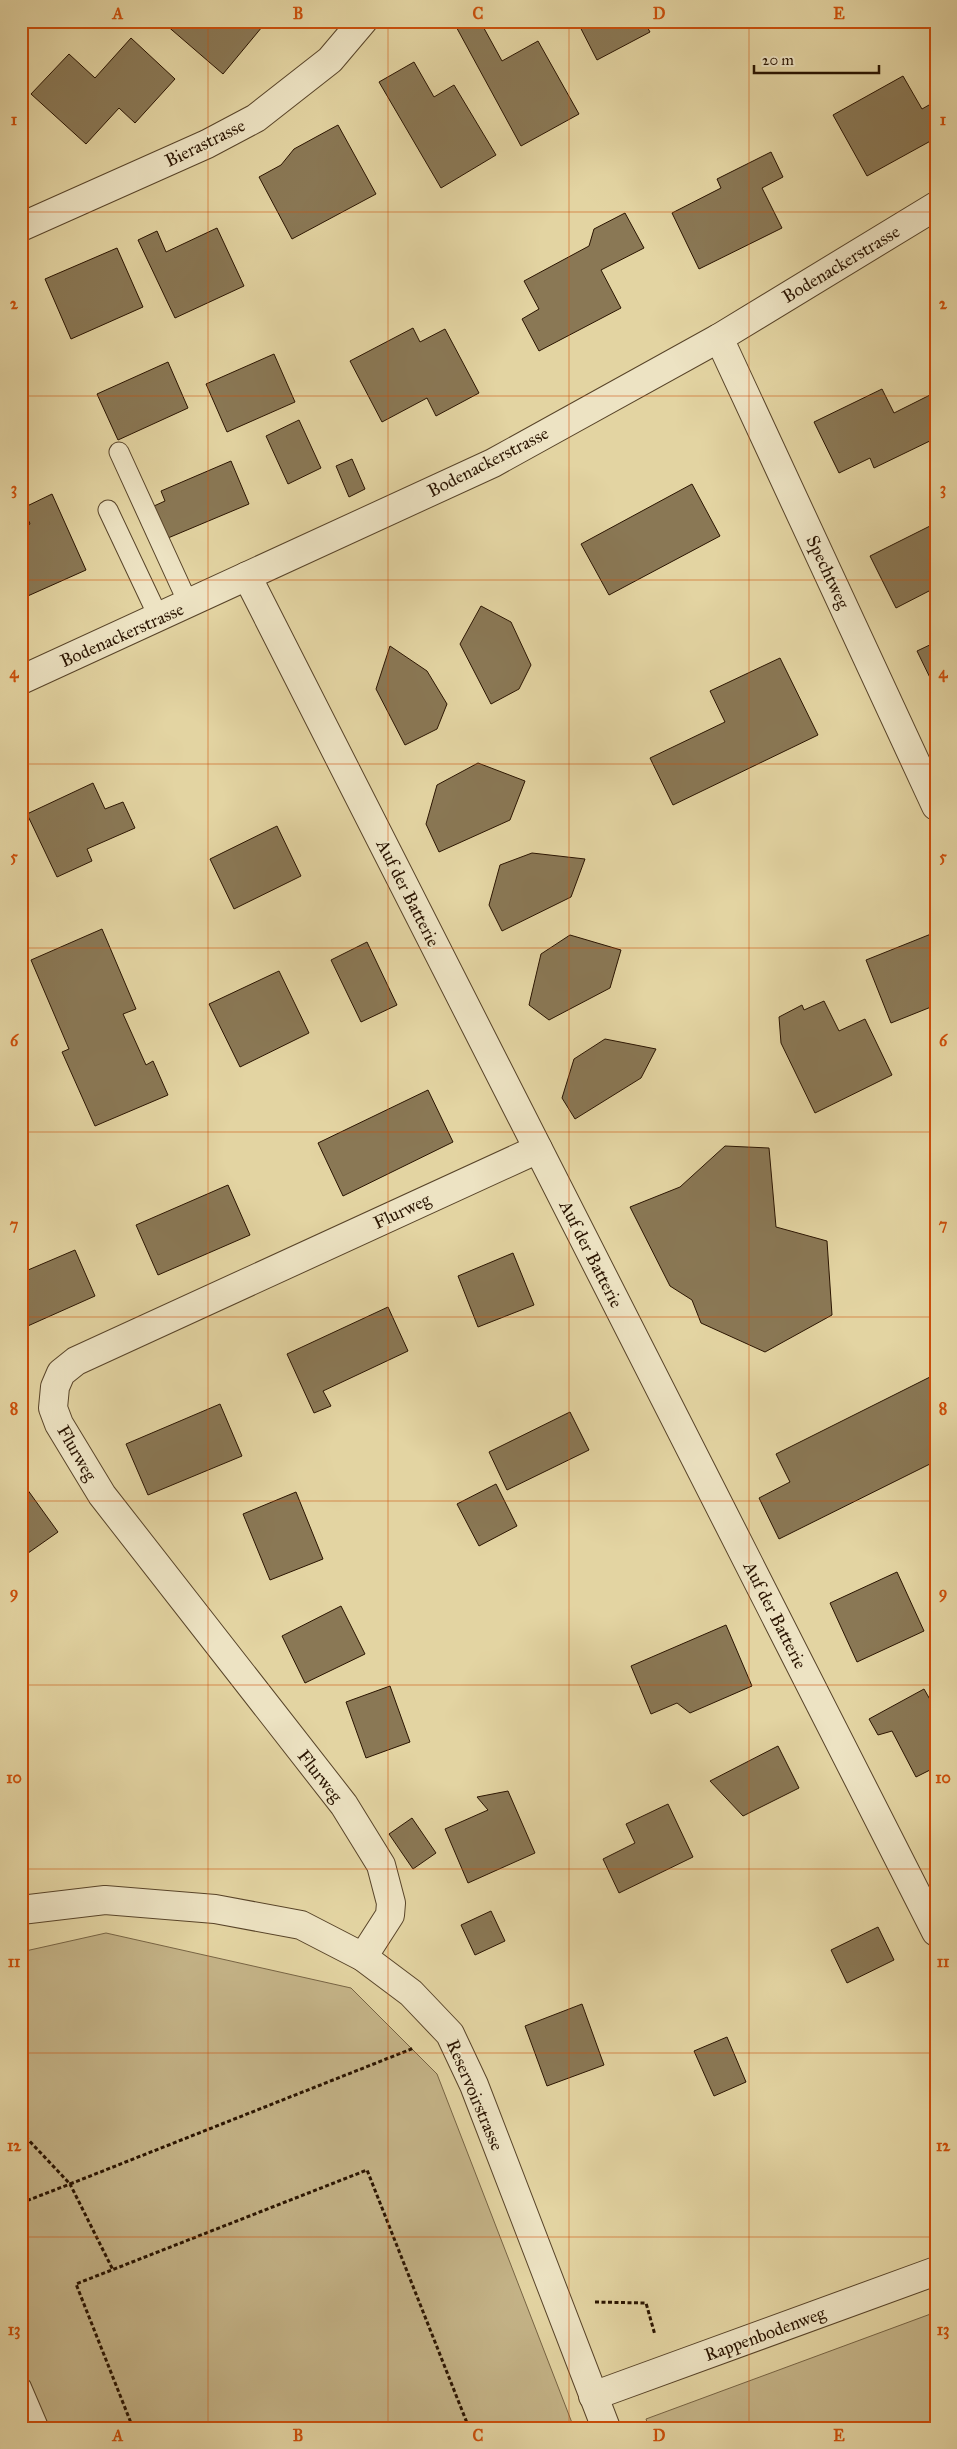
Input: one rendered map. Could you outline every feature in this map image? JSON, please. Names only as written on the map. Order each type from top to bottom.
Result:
[{"type":"street","name":"Bierastrasse","points":[[21,227],[206,144],[256,118],[330,60],[363,21]]},
{"type":"street","name":"Bodenackerstrasse","points":[[21,680],[493,463],[719,338],[936,206]]},
{"type":"street","name":"Spechtweg","points":[[719,338],[936,806]]},
{"type":"street","name":"Auf der Batterie","points":[[246,576],[936,1932]]},
{"type":"street","name":"Flurweg","points":[[363,1956],[390,1915],[391,1903],[381,1865],[344,1805],[102,1496],[59,1424],[53,1408],[55,1387],[61,1373],[76,1361],[538,1149]]},
{"type":"street","name":"Reservoirstrasse","points":[[21,1910],[105,1900],[214,1909],[301,1925],[363,1956],[411,1992],[450,2034],[474,2085],[606,2428]]},
{"type":"street","name":"Rappenbodenweg","points":[[593,2396],[936,2271]]},
{"type":"lane","points":[[119,452],[189,604]]},
{"type":"lane","points":[[108,510],[159,618]]},
{"type":"lane","points":[[21,2386],[39,2428]]},
{"type":"path","points":[[21,2203],[450,2034]]},
{"type":"path","points":[[21,2132],[70,2184],[113,2270]]},
{"type":"path","points":[[133,2428],[76,2284],[367,2170],[468,2428]]},
{"type":"path","points":[[591,2302],[646,2303],[657,2344]]},
{"type":"shaded area","points":[[106,1933],[351,1988],[437,2074],[574,2428],[21,2428],[21,1952]]},
{"type":"shaded area","points":[[936,2312],[936,2428],[649,2428],[646,2419]]},
{"type":"building","points":[[167,21],[267,21],[223,74],[165,24]]},
{"type":"building","points":[[453,21],[480,21],[502,61],[538,41],[579,114],[521,146]]},
{"type":"building","points":[[577,21],[644,21],[650,32],[597,60]]},
{"type":"building","points":[[131,38],[175,79],[135,123],[119,108],[86,144],[31,94],[69,54],[95,78]]},
{"type":"building","points":[[414,62],[434,97],[454,85],[496,155],[441,188],[379,82]]},
{"type":"building","points":[[903,76],[922,109],[936,101],[936,138],[867,176],[833,115]]},
{"type":"building","points":[[338,125],[376,194],[292,239],[259,177],[281,165],[294,149]]},
{"type":"building","points":[[771,152],[783,177],[762,188],[782,228],[699,269],[672,213],[721,188],[717,179]]},
{"type":"building","points":[[625,213],[644,248],[601,270],[621,308],[539,351],[522,319],[539,309],[524,281],[589,246],[594,229]]},
{"type":"building","points":[[217,228],[244,286],[175,318],[138,240],[157,231],[166,252]]},
{"type":"building","points":[[117,248],[143,307],[71,339],[45,279]]},
{"type":"building","points":[[413,328],[420,342],[445,329],[479,393],[436,416],[427,398],[382,422],[350,361]]},
{"type":"building","points":[[274,354],[295,402],[227,432],[206,384]]},
{"type":"building","points":[[168,362],[188,408],[118,440],[97,394]]},
{"type":"building","points":[[882,389],[894,413],[936,392],[936,438],[874,468],[870,458],[839,473],[814,422]]},
{"type":"building","points":[[299,420],[321,468],[288,484],[266,436]]},
{"type":"building","points":[[352,459],[365,489],[349,497],[336,466]]},
{"type":"building","points":[[231,461],[249,504],[168,538],[154,506],[165,501],[161,491]]},
{"type":"building","points":[[692,484],[720,536],[609,595],[581,544]]},
{"type":"building","points":[[52,494],[86,570],[21,599],[21,528],[30,524],[23,508]]},
{"type":"building","points":[[934,524],[936,528],[936,600],[929,591],[896,608],[870,556]]},
{"type":"building","points":[[481,606],[511,622],[531,665],[519,689],[491,704],[460,644]]},
{"type":"building","points":[[936,642],[936,690],[917,651]]},
{"type":"building","points":[[390,646],[427,671],[447,704],[437,729],[405,745],[376,689]]},
{"type":"building","points":[[780,658],[818,735],[673,805],[650,758],[725,722],[710,691]]},
{"type":"building","points":[[478,763],[525,781],[510,820],[439,852],[426,824],[437,785]]},
{"type":"building","points":[[93,783],[105,809],[123,802],[135,828],[87,849],[92,861],[57,877],[27,814]]},
{"type":"building","points":[[277,826],[301,876],[234,909],[210,859]]},
{"type":"building","points":[[532,853],[585,859],[571,897],[502,931],[489,905],[500,865]]},
{"type":"building","points":[[102,929],[136,1009],[123,1014],[146,1065],[153,1061],[168,1095],[95,1126],[62,1052],[69,1049],[31,960]]},
{"type":"building","points":[[936,932],[936,1005],[891,1023],[866,960]]},
{"type":"building","points":[[570,935],[621,950],[610,988],[549,1020],[529,1005],[541,954]]},
{"type":"building","points":[[367,942],[397,1005],[361,1022],[331,960]]},
{"type":"building","points":[[279,971],[309,1033],[240,1067],[209,1004]]},
{"type":"building","points":[[824,1001],[839,1031],[865,1019],[892,1075],[815,1113],[781,1043],[779,1017],[802,1005],[804,1010]]},
{"type":"building","points":[[605,1039],[656,1049],[641,1078],[575,1119],[562,1098],[574,1059]]},
{"type":"building","points":[[428,1090],[453,1142],[343,1196],[318,1143]]},
{"type":"building","points":[[725,1146],[769,1148],[776,1227],[827,1241],[832,1315],[765,1352],[701,1323],[692,1300],[670,1286],[630,1207],[680,1187]]},
{"type":"building","points":[[228,1185],[250,1235],[158,1275],[136,1225]]},
{"type":"building","points":[[75,1250],[95,1296],[21,1329],[21,1273]]},
{"type":"building","points":[[513,1253],[534,1305],[478,1327],[458,1276]]},
{"type":"building","points":[[388,1307],[408,1351],[323,1391],[331,1406],[314,1413],[287,1354]]},
{"type":"building","points":[[936,1374],[936,1461],[779,1539],[759,1498],[790,1482],[776,1454]]},
{"type":"building","points":[[220,1404],[242,1456],[148,1495],[126,1444]]},
{"type":"building","points":[[570,1412],[589,1450],[507,1490],[489,1452]]},
{"type":"building","points":[[496,1484],[517,1526],[479,1546],[457,1504]]},
{"type":"building","points":[[27,1489],[58,1532],[21,1558],[21,1494]]},
{"type":"building","points":[[296,1492],[323,1559],[270,1580],[243,1514]]},
{"type":"building","points":[[897,1572],[924,1631],[857,1662],[830,1603]]},
{"type":"building","points":[[341,1606],[365,1654],[305,1683],[282,1636]]},
{"type":"building","points":[[726,1625],[752,1686],[690,1713],[677,1703],[651,1714],[631,1666]]},
{"type":"building","points":[[390,1686],[410,1742],[366,1758],[346,1702]]},
{"type":"building","points":[[924,1689],[936,1710],[936,1767],[916,1777],[892,1731],[878,1735],[869,1719]]},
{"type":"building","points":[[778,1746],[799,1788],[743,1816],[710,1781]]},
{"type":"building","points":[[508,1791],[535,1853],[468,1883],[445,1829],[488,1810],[477,1797]]},
{"type":"building","points":[[668,1804],[693,1857],[619,1893],[603,1859],[635,1843],[626,1824]]},
{"type":"building","points":[[412,1818],[436,1853],[413,1869],[389,1834]]},
{"type":"building","points":[[491,1911],[505,1941],[475,1955],[461,1925]]},
{"type":"building","points":[[878,1927],[894,1960],[847,1983],[831,1950]]},
{"type":"building","points":[[582,2004],[604,2065],[547,2086],[525,2026]]},
{"type":"building","points":[[727,2037],[746,2082],[714,2096],[694,2051]]}]
